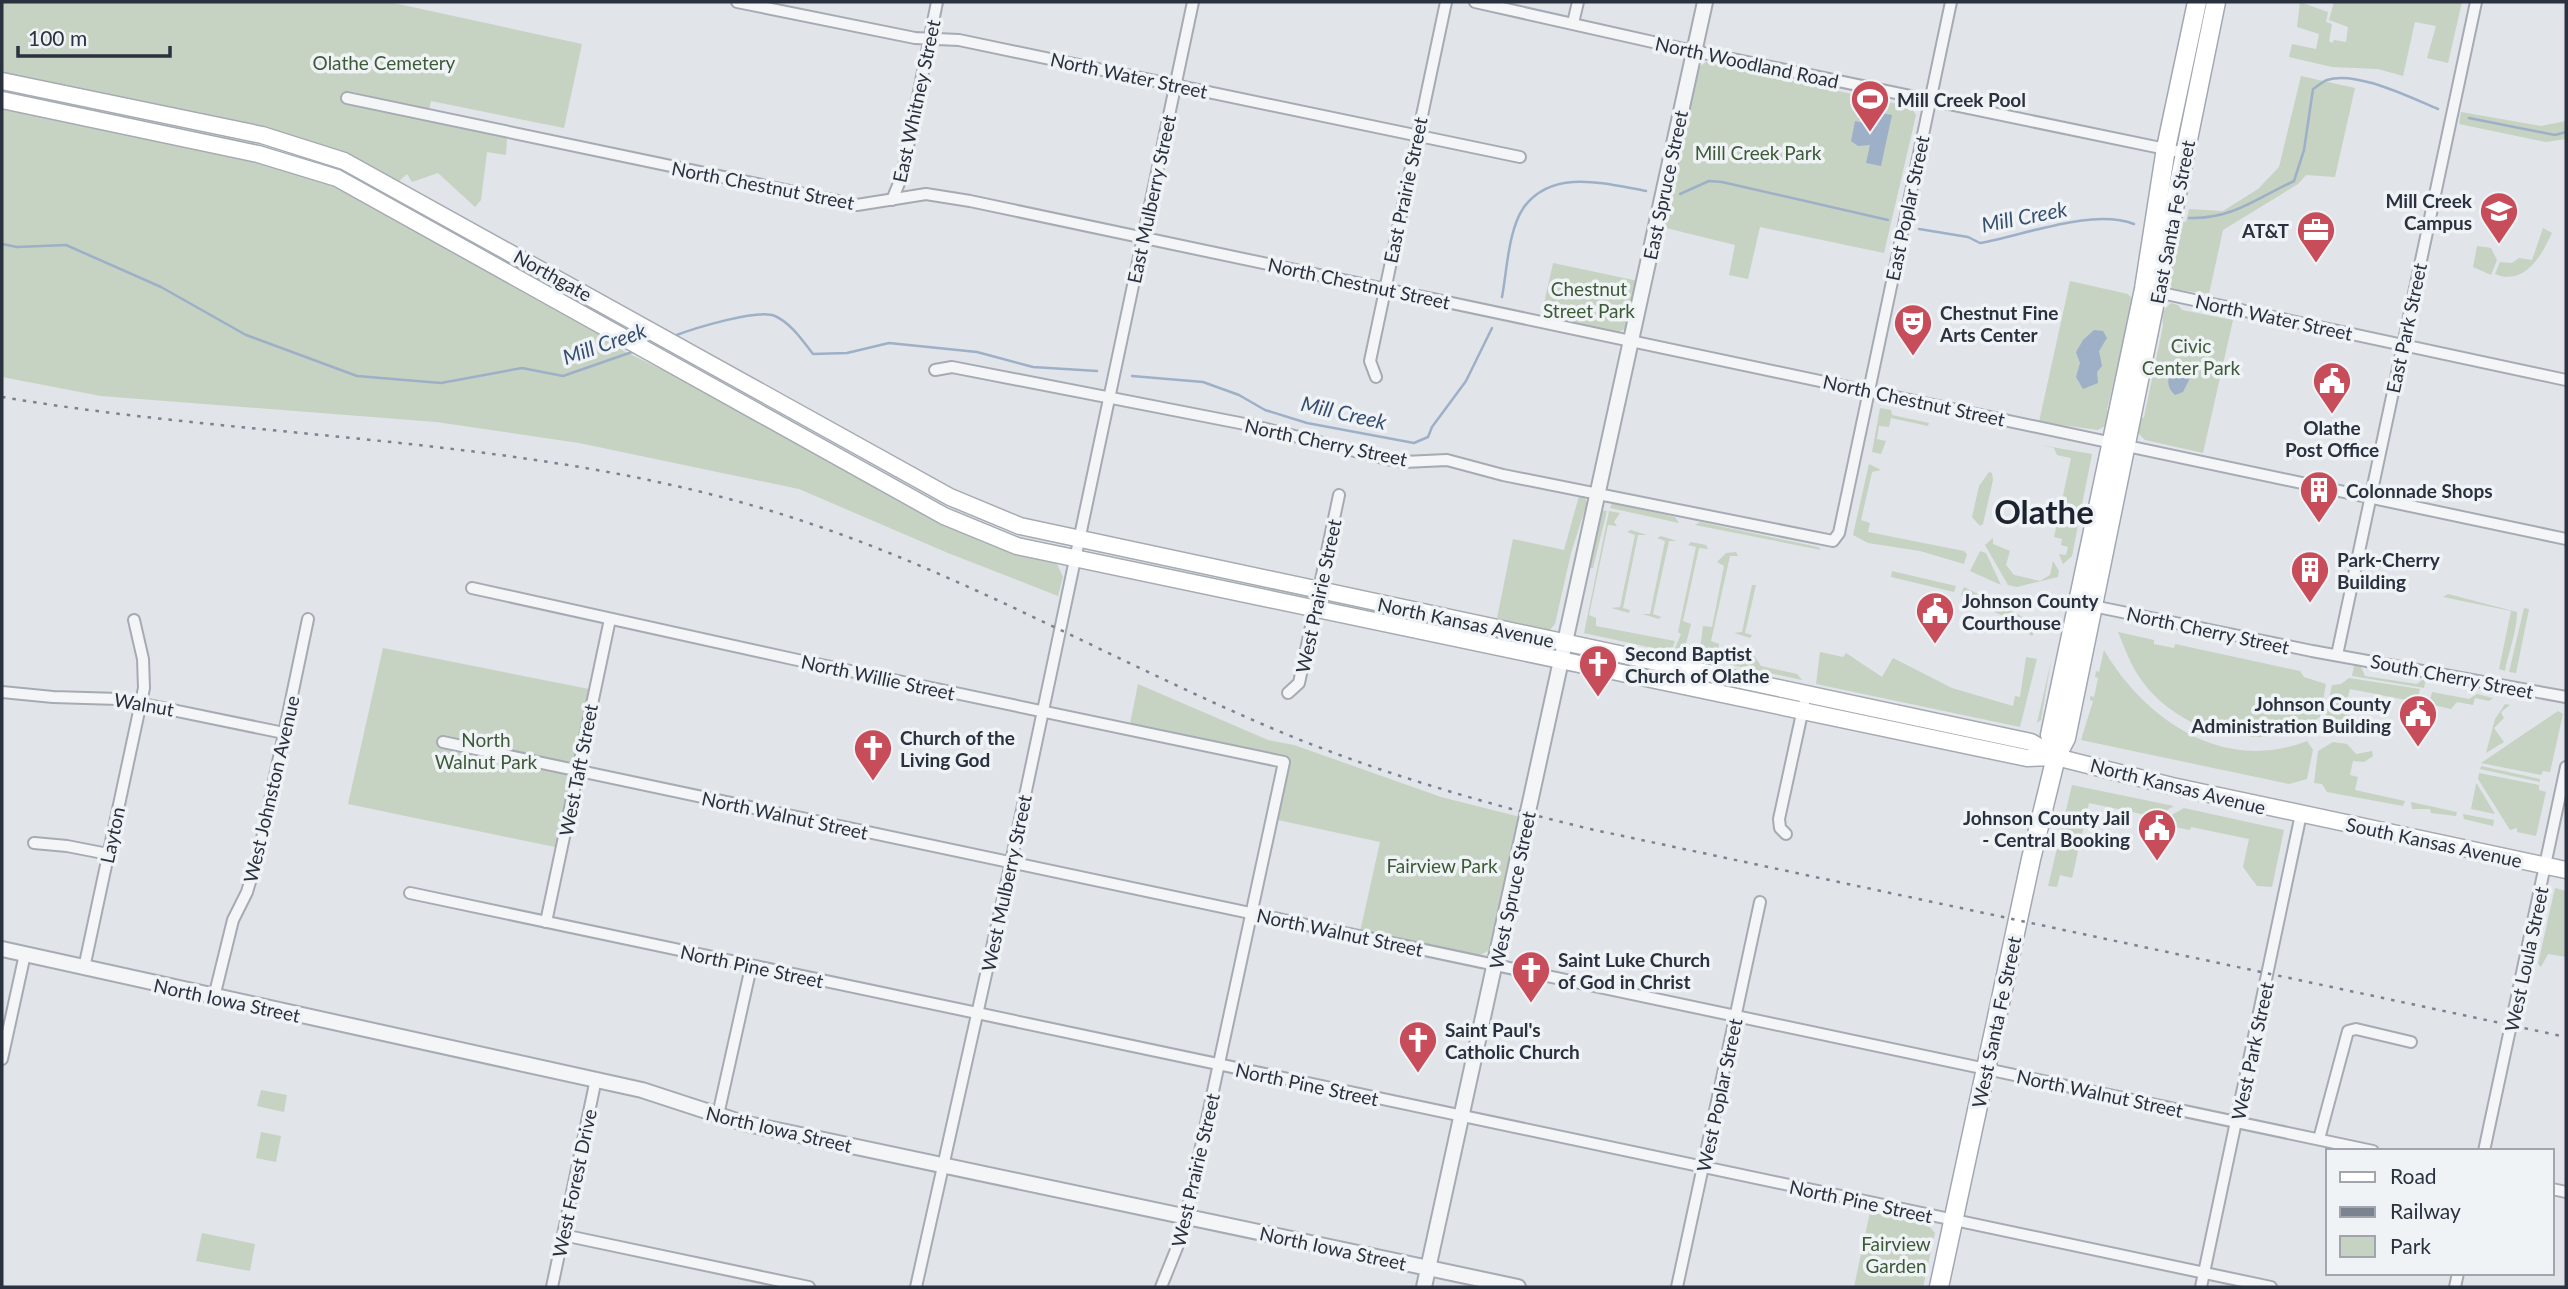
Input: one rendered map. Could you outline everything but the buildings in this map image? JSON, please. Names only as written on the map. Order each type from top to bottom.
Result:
[{"type":"main road","name":"East Santa Fe Street","points":[[2152,291],[2166,148],[2197,2]]},
{"type":"main road","name":"East Santa Fe Street","points":[[2087,605],[2119,443],[2185,153],[2216,2]]},
{"type":"main road","points":[[2189,39],[2207,43]]},
{"type":"main road","name":"Northgate","points":[[2,81],[262,135],[344,160],[950,498],[1020,526],[1078,541]]},
{"type":"main road","name":"Northgate","points":[[2,100],[258,154],[312,169],[362,191],[944,516],[1017,546],[1074,559]]},
{"type":"main road","name":"North Kansas Avenue","points":[[1078,541],[2031,742],[2056,757]]},
{"type":"main road","name":"North Kansas Avenue","points":[[1074,559],[1802,713],[2027,758],[2056,757],[2301,814]]},
{"type":"main road","name":"West Santa Fe Street","points":[[1939,1287],[2056,757],[2066,738],[2087,605]]},
{"type":"main road","name":"South Kansas Avenue","points":[[2301,814],[2566,870]]},
{"type":"street","name":"North Water Street","points":[[737,2],[915,38],[960,40],[1520,157]]},
{"type":"street","name":"East Whitney Street","points":[[892,200],[902,176],[937,2]]},
{"type":"street","name":"East Mulberry Street","points":[[1109,396],[1193,2]]},
{"type":"street","name":"East Prairie Street","points":[[1377,377],[1370,361],[1446,2]]},
{"type":"street","name":"North Woodland Road","points":[[1475,2],[1695,52],[2185,153]]},
{"type":"street","points":[[1573,23],[1577,2]]},
{"type":"street","name":"East Spruce Street","points":[[1599,492],[1705,2]]},
{"type":"street","name":"East Poplar Street","points":[[1837,538],[1951,2]]},
{"type":"street","name":"East Park Street","points":[[2337,655],[2476,2]]},
{"type":"street","name":"North Chestnut Street","points":[[347,98],[831,201],[869,205],[926,194],[937,196],[2566,539]]},
{"type":"street","name":"North Water Street","points":[[2152,291],[2566,380]]},
{"type":"street","name":"North Cherry Street","points":[[935,370],[952,367],[1109,396],[1250,425],[1387,459],[1404,462],[1447,460],[1503,475],[1599,492],[1822,541],[1831,542],[1837,538]]},
{"type":"street","name":"West Mulberry Street","points":[[916,1287],[978,1014],[1109,396]]},
{"type":"street","name":"West Spruce Street","points":[[1424,1287],[1599,492]]},
{"type":"street","name":"West Prairie Street","points":[[1288,693],[1299,683],[1339,495]]},
{"type":"street","name":"North Willie Street","points":[[472,588],[1284,762]]},
{"type":"street","name":"North Cherry Street","points":[[2087,605],[2337,655]]},
{"type":"street","name":"West Johnston Avenue","points":[[214,997],[233,920],[247,892],[260,848],[308,619]]},
{"type":"street","name":"West Taft Street","points":[[547,922],[610,619]]},
{"type":"street","name":"Layton","points":[[84,968],[142,702],[143,659],[134,620]]},
{"type":"street","name":"South Cherry Street","points":[[2337,655],[2566,697]]},
{"type":"street","name":"Walnut","points":[[2,692],[53,697],[96,696],[142,702],[284,733]]},
{"type":"street","points":[[1786,834],[1780,828],[1779,819],[1806,695]]},
{"type":"street","name":"North Walnut Street","points":[[443,742],[2364,1149]]},
{"type":"street","name":"West Prairie Street","points":[[1161,1287],[1174,1260],[1186,1217],[1284,762]]},
{"type":"street","name":"West Loula Street","points":[[2484,1149],[2566,768]]},
{"type":"street","name":"West Park Street","points":[[2201,1287],[2301,814]]},
{"type":"street","points":[[34,843],[108,854]]},
{"type":"street","name":"North Pine Street","points":[[410,893],[2271,1287]]},
{"type":"street","name":"West Poplar Street","points":[[1677,1287],[1760,902]]},
{"type":"street","name":"North Iowa Street","points":[[2,949],[596,1079],[642,1090],[718,1115],[945,1166],[1518,1287]]},
{"type":"street","points":[[2,1059],[25,954]]},
{"type":"street","points":[[718,1115],[751,967]]},
{"type":"street","points":[[2319,1139],[2348,1031],[2356,1029],[2410,1042]]},
{"type":"street","name":"West Forest Drive","points":[[552,1287],[596,1079]]},
{"type":"street","points":[[563,1235],[809,1287]]},
{"type":"green space","name":"Olathe Cemetery","points":[[2,2],[389,2],[582,44],[564,128],[431,101],[427,120],[507,138],[506,155],[487,152],[481,200],[475,207],[438,173],[412,182],[407,174],[398,182],[372,167],[2,75]]},
{"type":"green space","points":[[2300,2],[2328,12],[2326,22],[2332,24],[2329,41],[2332,43],[2334,40],[2346,42],[2348,27],[2329,20],[2334,2],[2462,2],[2448,63],[2427,58],[2436,26],[2415,22],[2403,76],[2378,69],[2332,67],[2289,57],[2292,44],[2316,49],[2319,34],[2297,27]]},
{"type":"green space","name":"Mill Creek Park","points":[[1706,62],[1911,107],[1916,115],[1884,253],[1760,227],[1748,279],[1729,275],[1735,245],[1662,227],[1698,68]]},
{"type":"green space","points":[[2301,76],[2355,88],[2335,177],[2306,175],[2298,184],[2223,230],[2209,294],[2172,289],[2169,279],[2178,221],[2186,222],[2189,209],[2223,211],[2258,189],[2279,167]]},
{"type":"green space","points":[[2,108],[242,158],[312,178],[345,191],[588,326],[624,351],[687,382],[943,525],[983,542],[1057,564],[1063,577],[1058,596],[948,553],[799,489],[579,443],[436,422],[101,396],[2,377]]},
{"type":"green space","points":[[2461,112],[2541,126],[2566,121],[2566,139],[2546,142],[2459,124]]},
{"type":"green space","points":[[2543,228],[2552,233],[2532,266],[2516,276],[2495,274],[2500,262],[2512,263],[2519,258],[2532,260]]},
{"type":"green space","points":[[2477,246],[2491,248],[2497,260],[2491,275],[2473,267]]},
{"type":"green space","name":"Chestnut Street Park","points":[[1553,263],[1638,281],[1627,327],[1618,333],[1541,317]]},
{"type":"green space","name":"Civic Center Park","points":[[2070,281],[2128,294],[2133,300],[2107,410],[2110,415],[2107,425],[2098,430],[2039,422]]},
{"type":"green space","name":"Civic Center Park","points":[[2171,303],[2182,310],[2233,320],[2203,453],[2145,440],[2137,432],[2140,420],[2144,417],[2163,326],[2162,312]]},
{"type":"green space","points":[[1880,408],[1891,410],[1892,415],[1929,423],[1928,426],[1891,418],[1889,427],[1879,426],[1877,439],[1886,441],[1881,454],[1872,452]]},
{"type":"green space","points":[[2040,445],[2092,454],[2072,556],[2063,564],[2059,554],[2066,555],[2068,547],[2061,545],[2062,539],[2054,537],[2071,458],[2057,455],[2054,448]]},
{"type":"green space","points":[[1869,464],[1881,470],[1872,472],[1861,520],[1870,523],[1868,532],[1964,551],[1967,554],[1964,564],[1920,551],[1868,543],[1853,535]]},
{"type":"green space","points":[[1989,472],[1992,473],[1993,480],[1983,524],[1980,526],[1972,517],[1979,486]]},
{"type":"green space","points":[[1579,496],[1585,498],[1587,503],[1571,553],[1555,624],[1549,631],[1496,623],[1513,539],[1564,550]]},
{"type":"green space","points":[[1612,503],[1675,517],[1679,523],[1610,508]]},
{"type":"green space","points":[[1600,510],[1607,511],[1593,568],[1590,568]]},
{"type":"green space","points":[[1609,511],[1620,513],[1614,522],[1617,526],[1608,525],[1589,615],[1596,618],[1596,626],[1675,641],[1671,652],[1584,633]]},
{"type":"green space","points":[[1700,522],[1818,547],[1821,550],[1695,525]]},
{"type":"green space","points":[[1631,530],[1647,535],[1638,535],[1623,608],[1630,610],[1629,613],[1611,608],[1620,607],[1635,535],[1627,532]]},
{"type":"green space","points":[[1661,536],[1677,541],[1669,541],[1653,614],[1661,617],[1659,619],[1642,614],[1650,614],[1665,541],[1657,538]]},
{"type":"green space","points":[[1993,538],[1993,544],[2010,551],[2006,565],[2014,575],[2040,581],[2050,575],[2053,561],[2059,571],[2058,577],[2017,587],[2008,585],[1985,545]]},
{"type":"green space","points":[[1691,542],[1706,545],[1708,549],[1699,548],[1683,621],[1691,624],[1683,655],[1673,653],[1681,634],[1678,632],[1696,547],[1688,545]]},
{"type":"green space","points":[[1980,551],[1986,553],[2001,585],[1970,571]]},
{"type":"green space","points":[[1736,552],[1738,556],[1730,556],[1711,641],[1719,644],[1719,652],[1738,656],[1741,648],[1750,649],[1761,666],[1797,674],[1802,680],[1699,658],[1703,626],[1712,627],[1724,566],[1717,562],[1726,553]]},
{"type":"green space","points":[[1892,571],[1956,586],[1954,592],[1891,577]]},
{"type":"green space","points":[[1752,585],[1756,585],[1745,633],[1752,635],[1750,638],[1734,633],[1742,632]]},
{"type":"green space","points":[[1964,587],[2025,619],[2022,624],[2034,633],[2032,636],[2003,616],[1961,595]]},
{"type":"green space","points":[[2448,594],[2517,612],[2505,671],[2499,669],[2511,611],[2443,597]]},
{"type":"green space","points":[[2524,608],[2529,609],[2516,673],[2509,672]]},
{"type":"green space","points":[[2118,632],[2154,640],[2154,644],[2174,648],[2175,644],[2300,671],[2304,677],[2326,684],[2320,717],[2298,729],[2250,737],[2225,734],[2201,726],[2179,715],[2159,700],[2142,681]]},
{"type":"green space","name":"North Walnut Park","points":[[383,648],[589,689],[555,847],[348,804]]},
{"type":"green space","points":[[2104,650],[2141,698],[2164,718],[2190,734],[2217,745],[2246,751],[2276,749],[2307,741],[2313,750],[2307,779],[2289,784],[2081,740],[2093,701],[2090,696],[2094,697],[2098,678],[2095,677],[2096,671],[2099,672]]},
{"type":"green space","points":[[1820,652],[1843,657],[1846,653],[1882,677],[1893,658],[1952,688],[2013,706],[2015,696],[2020,697],[2026,657],[2037,659],[2020,727],[1816,684]]},
{"type":"green space","points":[[2051,661],[2041,720],[2037,723]]},
{"type":"green space","points":[[2354,665],[2361,667],[2365,676],[2417,684],[2426,677],[2424,688],[2352,676]]},
{"type":"green space","points":[[2349,678],[2420,689],[2417,702],[2350,689],[2345,709],[2350,715],[2349,723],[2359,726],[2358,730],[2349,735],[2335,733],[2325,718],[2332,685],[2341,684]]},
{"type":"green space","name":"Fairview Park","points":[[1138,684],[1268,740],[1294,745],[1441,797],[1524,818],[1488,951],[1476,957],[1360,932],[1380,842],[1278,820],[1290,758],[1130,724]]},
{"type":"green space","points":[[2432,692],[2469,699],[2477,694],[2493,698],[2489,701],[2475,698],[2473,705],[2457,702],[2451,709],[2429,704]]},
{"type":"green space","points":[[2505,704],[2510,705],[2501,712],[2504,718],[2494,728],[2504,742],[2486,753],[2495,719]]},
{"type":"green space","points":[[2558,711],[2563,714],[2550,772],[2543,771],[2541,775],[2481,763]]},
{"type":"green space","points":[[2333,742],[2347,744],[2356,754],[2372,751],[2373,756],[2364,762],[2353,761],[2350,775],[2358,777],[2355,790],[2405,801],[2403,806],[2327,792],[2322,784],[2314,783],[2318,751]]},
{"type":"green space","points":[[2481,766],[2540,779],[2540,782],[2480,769]]},
{"type":"green space","points":[[2479,773],[2539,785],[2539,790],[2546,792],[2536,836],[2517,832],[2517,828],[2510,830],[2478,779]]},
{"type":"green space","points":[[2477,784],[2495,814],[2471,809]]},
{"type":"green space","points":[[2072,785],[2174,806],[2156,817],[2089,803],[2072,878],[2060,875],[2057,887],[2048,886]]},
{"type":"green space","points":[[2411,802],[2457,812],[2456,816],[2431,813],[2430,809],[2412,809]]},
{"type":"green space","points":[[2184,808],[2284,830],[2272,887],[2257,886],[2243,867],[2249,839],[2191,827],[2190,830],[2164,825],[2165,819]]},
{"type":"green space","points":[[2463,814],[2494,820],[2493,826],[2464,819]]},
{"type":"green space","points":[[2555,888],[2566,891],[2566,957],[2548,954],[2541,967],[2538,964]]},
{"type":"green space","points":[[261,1090],[287,1095],[284,1112],[257,1106]]},
{"type":"green space","points":[[261,1132],[281,1136],[276,1162],[256,1158]]},
{"type":"green space","name":"Fairview Garden","points":[[1870,1212],[1928,1225],[1935,1233],[1923,1287],[1854,1287]]},
{"type":"green space","points":[[202,1233],[255,1244],[250,1271],[196,1261]]},
{"type":"water","name":"Mill Creek Pool","points":[[1860,109],[1892,115],[1881,166],[1866,163],[1870,145],[1858,146],[1851,141],[1855,121],[1880,126],[1858,119]]},
{"type":"water","points":[[2094,330],[2103,331],[2107,338],[2099,351],[2102,366],[2097,372],[2098,383],[2083,389],[2076,377],[2080,363],[2076,352],[2083,340]]},
{"type":"water","points":[[2182,362],[2188,368],[2189,380],[2183,392],[2175,395],[2168,382],[2170,372]]},
{"type":"waterway","name":"Mill Creek","points":[[2189,218],[2231,211],[2294,181],[2304,150],[2313,89],[2325,81],[2339,78],[2368,82],[2438,109]]},
{"type":"waterway","name":"Mill Creek","points":[[2469,118],[2555,135],[2566,132]]},
{"type":"waterway","name":"Mill Creek","points":[[1680,194],[1709,181],[1722,182],[1888,220]]},
{"type":"waterway","name":"Mill Creek","points":[[1502,297],[1515,227],[1524,207],[1536,195],[1550,187],[1581,182],[1646,191]]},
{"type":"waterway","name":"Mill Creek","points":[[1919,229],[1968,237],[1980,243],[2079,221],[2099,219],[2134,224]]},
{"type":"waterway","name":"Mill Creek","points":[[2,244],[17,247],[66,245],[161,287],[246,335],[357,376],[441,383],[522,368],[563,376],[635,351]]},
{"type":"waterway","name":"Mill Creek","points":[[674,336],[725,320],[767,314],[787,323],[813,354],[847,353],[889,343],[977,352],[1033,367],[1097,371]]},
{"type":"waterway","name":"Mill Creek","points":[[1132,376],[1203,382],[1239,395],[1265,410],[1307,423],[1414,443],[1428,437],[1432,427],[1466,381],[1492,328]]},
{"type":"railway","points":[[2,397],[198,423],[494,454],[591,469],[688,489],[784,515],[849,537],[976,590],[1288,735],[1399,776],[1475,799],[1590,829],[2566,1037]]},
{"type":"place","name":"Mill Creek Pool","points":[[1870,133]]},
{"type":"place","name":"Mill Creek Campus","points":[[2499,245]]},
{"type":"place","name":"AT&T","points":[[2316,264]]},
{"type":"place","name":"Chestnut Fine Arts Center","points":[[1913,357]]},
{"type":"place","name":"Olathe Post Office","points":[[2332,415]]},
{"type":"place","name":"Colonnade Shops","points":[[2319,524]]},
{"type":"place","name":"Park-Cherry Building","points":[[2310,604]]},
{"type":"place","name":"Johnson County Courthouse","points":[[1935,645]]},
{"type":"place","name":"Second Baptist Church of Olathe","points":[[1598,698]]},
{"type":"place","name":"Johnson County Administration Building","points":[[2418,748]]},
{"type":"place","name":"Church of the Living God","points":[[873,782]]},
{"type":"place","name":"Johnson County Jail - Central Booking","points":[[2157,862]]},
{"type":"place","name":"Saint Luke Church of God in Christ","points":[[1531,1004]]},
{"type":"place","name":"Saint Paul's Catholic Church","points":[[1418,1074]]},
{"type":"district","name":"Olathe","points":[[2044,511]]}]
